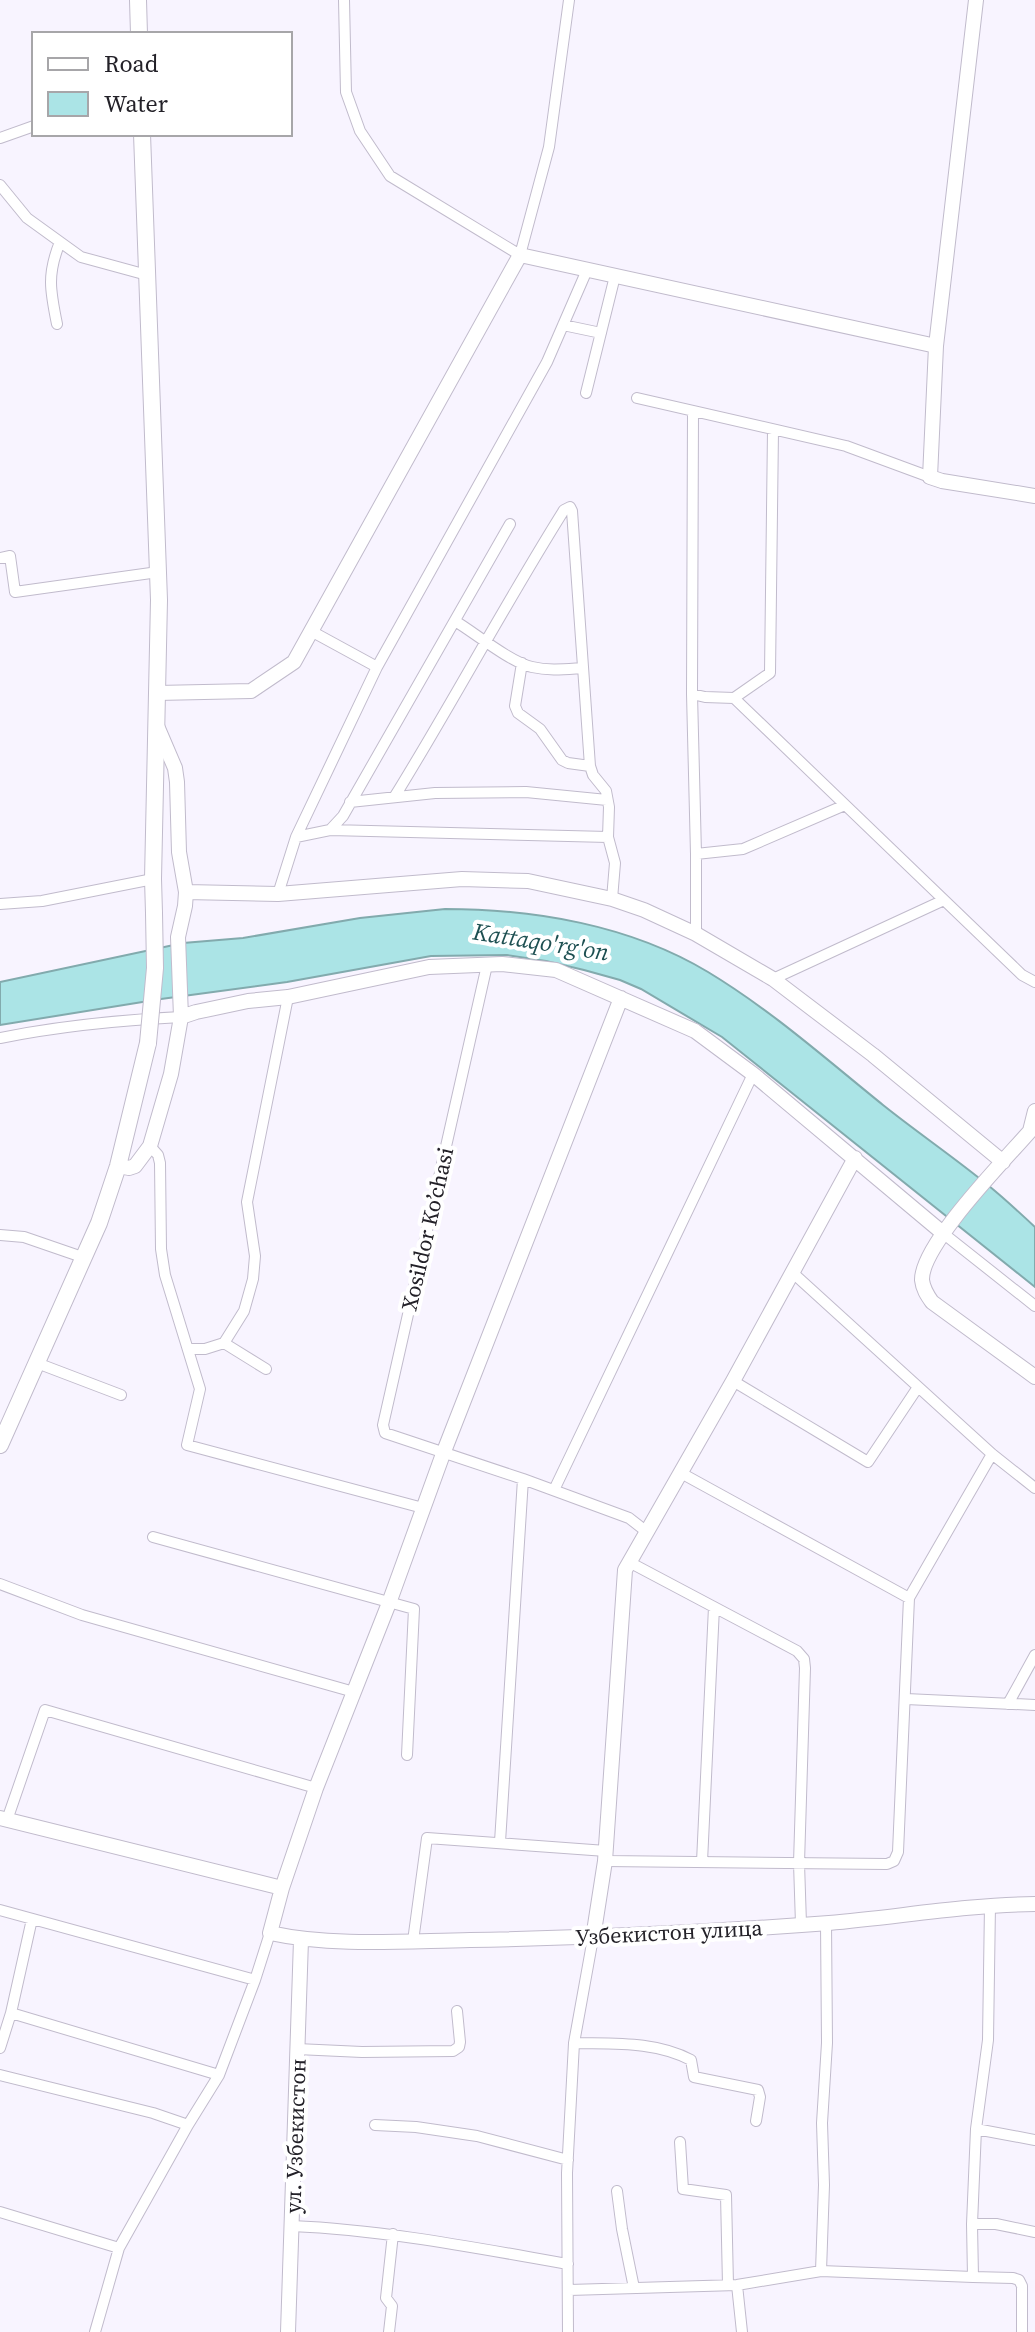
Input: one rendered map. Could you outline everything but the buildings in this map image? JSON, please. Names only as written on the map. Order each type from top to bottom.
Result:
[{"type":"main road","points":[[139,5],[139,32]]},
{"type":"main road","points":[[0,1445],[99,1223],[118,1166],[148,1043],[155,968],[153,879],[158,572],[142,136]]},
{"type":"street","points":[[344,0],[346,92],[360,131],[390,176],[520,255],[936,346]]},
{"type":"street","points":[[157,693],[251,691],[294,662],[520,255],[549,147],[569,0]]},
{"type":"street","points":[[930,477],[936,346],[976,0]]},
{"type":"street","points":[[0,138],[32,127]]},
{"type":"street","points":[[0,185],[27,218],[81,257],[147,275]]},
{"type":"street","points":[[57,324],[51,291],[51,264],[60,242]]},
{"type":"street","points":[[278,894],[296,837],[377,667],[547,362],[587,270]]},
{"type":"street","points":[[586,393],[615,276]]},
{"type":"street","points":[[563,325],[601,333]]},
{"type":"street","points":[[637,398],[846,446],[942,481],[1035,496]]},
{"type":"street","points":[[693,411],[692,694],[696,934]]},
{"type":"street","points":[[692,694],[734,698],[770,673],[773,430]]},
{"type":"street","points":[[395,796],[529,566],[564,510],[570,507],[590,766],[606,791],[608,837],[615,863],[612,899]]},
{"type":"street","points":[[330,830],[343,816],[510,524]]},
{"type":"street","points":[[0,558],[10,556],[15,592],[158,572]]},
{"type":"street","points":[[455,621],[522,663],[549,670],[583,668]]},
{"type":"street","points":[[311,631],[377,667]]},
{"type":"street","points":[[522,663],[515,706],[518,713],[540,729],[562,760],[590,766]]},
{"type":"street","points":[[734,698],[1022,975],[1035,982]]},
{"type":"street","points":[[118,1166],[135,1166],[150,1146],[171,1074],[181,1012],[178,937],[186,892],[179,852],[177,782],[175,768],[156,723]]},
{"type":"street","points":[[350,802],[435,793],[526,792],[607,800]]},
{"type":"street","points":[[696,854],[743,849],[845,805]]},
{"type":"street","points":[[296,837],[330,830],[608,837]]},
{"type":"street","points":[[0,904],[42,901],[153,879]]},
{"type":"street","points":[[186,892],[278,894],[462,879],[528,881],[612,899],[696,934],[773,979],[873,1055],[1003,1162]]},
{"type":"street","points":[[773,979],[944,900]]},
{"type":"street","points":[[0,1038],[288,997],[429,967],[502,964],[556,970],[695,1031],[946,1230],[1035,1306]]},
{"type":"street","name":"Xosildor Ko’chasi","points":[[443,1454],[385,1433],[383,1425],[487,965]]},
{"type":"street","points":[[189,1349],[205,1349],[224,1343],[244,1311],[253,1279],[255,1256],[247,1202],[288,997]]},
{"type":"street","points":[[95,2332],[119,2248],[219,2075],[255,1980],[316,1788],[621,998]]},
{"type":"street","points":[[554,1490],[753,1074]]},
{"type":"street","points":[[1035,1111],[1032,1132],[946,1230],[927,1260],[922,1278],[924,1290],[932,1302],[1035,1377]]},
{"type":"street","points":[[150,1146],[160,1163],[161,1249],[165,1275],[200,1389],[187,1445],[423,1508]]},
{"type":"street","points":[[568,2332],[568,2160],[574,2043],[606,1856],[625,1570],[855,1158]]},
{"type":"street","points":[[0,1235],[24,1237],[85,1258]]},
{"type":"street","points":[[793,1273],[992,1454],[1035,1488]]},
{"type":"street","points":[[224,1343],[266,1369]]},
{"type":"street","points":[[37,1363],[121,1395]]},
{"type":"street","points":[[733,1381],[868,1462],[918,1387]]},
{"type":"street","points":[[443,1454],[629,1518],[647,1532]]},
{"type":"street","points":[[413,1941],[427,1838],[702,1862],[887,1864],[894,1861],[898,1852],[909,1598],[992,1454]]},
{"type":"street","points":[[681,1473],[909,1598]]},
{"type":"street","points":[[500,1842],[523,1479]]},
{"type":"street","points":[[153,1537],[414,1609],[407,1755]]},
{"type":"street","points":[[629,1562],[797,1651],[804,1659],[799,1863],[801,1924]]},
{"type":"street","points":[[0,1584],[82,1615],[354,1692]]},
{"type":"street","points":[[702,1862],[714,1607]]},
{"type":"street","points":[[1008,1704],[1035,1655]]},
{"type":"street","points":[[906,1699],[1035,1705]]},
{"type":"street","points":[[282,1888],[4,1819],[45,1710],[316,1788]]},
{"type":"street","name":"Узбекистон улица","points":[[270,1933],[301,1940],[593,1938],[826,1923],[990,1905],[1035,1904]]},
{"type":"street","points":[[973,2277],[976,2129],[988,2040],[990,1905]]},
{"type":"street","points":[[0,1910],[255,1980]]},
{"type":"street","points":[[0,2048],[32,1919]]},
{"type":"street","points":[[821,2271],[824,2185],[822,2123],[827,2043],[826,1923]]},
{"type":"street","name":"ул. Узбекистон","points":[[288,2332],[301,1940]]},
{"type":"street","points":[[297,2049],[453,2051],[460,2042],[457,2011]]},
{"type":"street","points":[[11,2013],[219,2075]]},
{"type":"street","points":[[574,2043],[655,2046],[674,2051],[691,2060],[692,2075],[698,2078],[758,2090],[760,2097],[756,2121]]},
{"type":"street","points":[[0,2075],[153,2113],[188,2125]]},
{"type":"street","points":[[375,2125],[416,2127],[477,2136],[568,2160]]},
{"type":"street","points":[[976,2129],[1035,2140]]},
{"type":"street","points":[[680,2142],[683,2189],[726,2195],[733,2285],[742,2332]]},
{"type":"street","points":[[617,2191],[634,2288]]},
{"type":"street","points":[[0,2212],[119,2248]]},
{"type":"street","points":[[972,2224],[996,2224],[1035,2232]]},
{"type":"street","points":[[292,2226],[393,2234],[568,2264]]},
{"type":"street","points":[[389,2332],[392,2306],[386,2298],[393,2234]]},
{"type":"street","points":[[569,2290],[733,2285],[821,2271],[1013,2278],[1019,2280],[1022,2286],[1022,2332]]},
{"type":"water","name":"Kattaqo'rg'on","points":[[445,909],[513,912],[581,923],[647,942],[708,972],[776,1019],[1001,1196],[1035,1227],[1035,1287],[722,1037],[641,989],[584,970],[507,955],[431,956],[287,982],[0,1025],[0,982],[183,943],[243,938],[360,918]]}]
